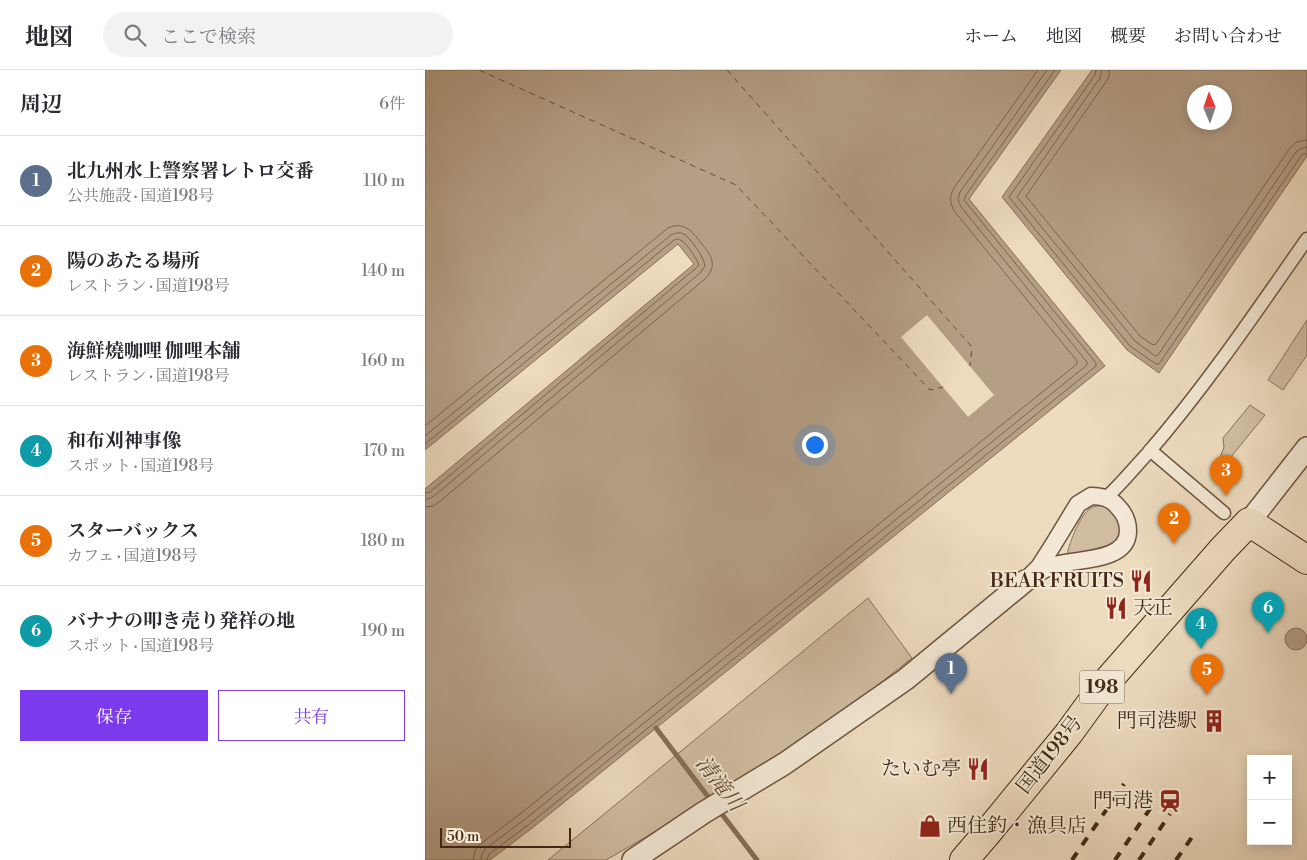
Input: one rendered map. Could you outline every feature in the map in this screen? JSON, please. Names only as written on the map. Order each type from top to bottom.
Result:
[{"type":"highway","points":[[1237,518],[1307,560]]},
{"type":"highway","name":"国道198号","points":[[964,860],[1069,733],[1104,685],[1217,556],[1237,518]]},
{"type":"street","points":[[1107,498],[1150,450],[1208,379],[1307,239]]},
{"type":"street","points":[[1150,450],[1237,518],[1307,448]]},
{"type":"street","points":[[633,860],[703,813],[784,764],[906,679],[1025,581],[1039,567],[1078,504],[1091,496],[1100,496],[1107,498],[1123,512],[1128,524],[1128,537],[1120,550],[1093,559],[1059,564],[1041,571],[1025,581]]},
{"type":"shaded area","points":[[1307,320],[1307,355],[1283,390],[1268,380]]},
{"type":"shaded area","points":[[1250,405],[1265,415],[1218,473],[1219,460],[1224,447],[1223,438]]},
{"type":"shaded area","points":[[1103,505],[1121,516],[1122,535],[1115,544],[1103,550],[1067,554],[1083,516],[1091,508]]},
{"type":"shaded area","points":[[868,598],[912,658],[817,733],[722,793],[606,860],[548,860]]},
{"type":"water","points":[[425,70],[1061,70],[969,199],[1105,366],[531,829],[490,860],[425,860],[425,489],[694,264],[678,244],[425,450]]},
{"type":"water","points":[[1092,70],[1307,70],[1307,156],[1159,373],[1127,350],[1002,197]]},
{"type":"water","points":[[1296,628],[1304,631],[1307,639],[1304,647],[1296,650],[1288,647],[1285,639],[1288,631]]},
{"type":"pier","points":[[927,315],[994,395],[968,417],[901,337]]},
{"type":"waterway","name":"清滝川","points":[[656,728],[712,802]]},
{"type":"waterway","name":"清滝川","points":[[718,809],[757,860]]},
{"type":"ferry route","points":[[479,70],[736,185],[930,390],[943,387]]},
{"type":"ferry route","points":[[727,70],[972,347],[970,366]]},
{"type":"railway","points":[[1072,860],[1124,784]]},
{"type":"railway","points":[[1115,860],[1154,803]]},
{"type":"railway","points":[[1139,860],[1170,814]]},
{"type":"railway","points":[[1176,860],[1195,833]]},
{"type":"place","name":"海鮮燒咖哩 伽哩本舗","points":[[1226,496]]},
{"type":"place","name":"陽のあたる場所","points":[[1174,544]]},
{"type":"place","name":"BEAR FRUITS","points":[[1141,581]]},
{"type":"place","name":"天正","points":[[1116,608]]},
{"type":"place","name":"バナナの叩き売り発祥の地","points":[[1268,633]]},
{"type":"place","name":"和布刈神事像","points":[[1201,649]]},
{"type":"place","name":"北九州水上警察署レトロ交番","points":[[951,694]]},
{"type":"place","name":"スターバックス","points":[[1207,695]]},
{"type":"place","name":"門司港駅","points":[[1214,721]]},
{"type":"place","name":"たいむ亭","points":[[978,769]]},
{"type":"place","name":"門司港","points":[[1170,801]]},
{"type":"place","name":"西住釣・漁具店","points":[[930,826]]}]
